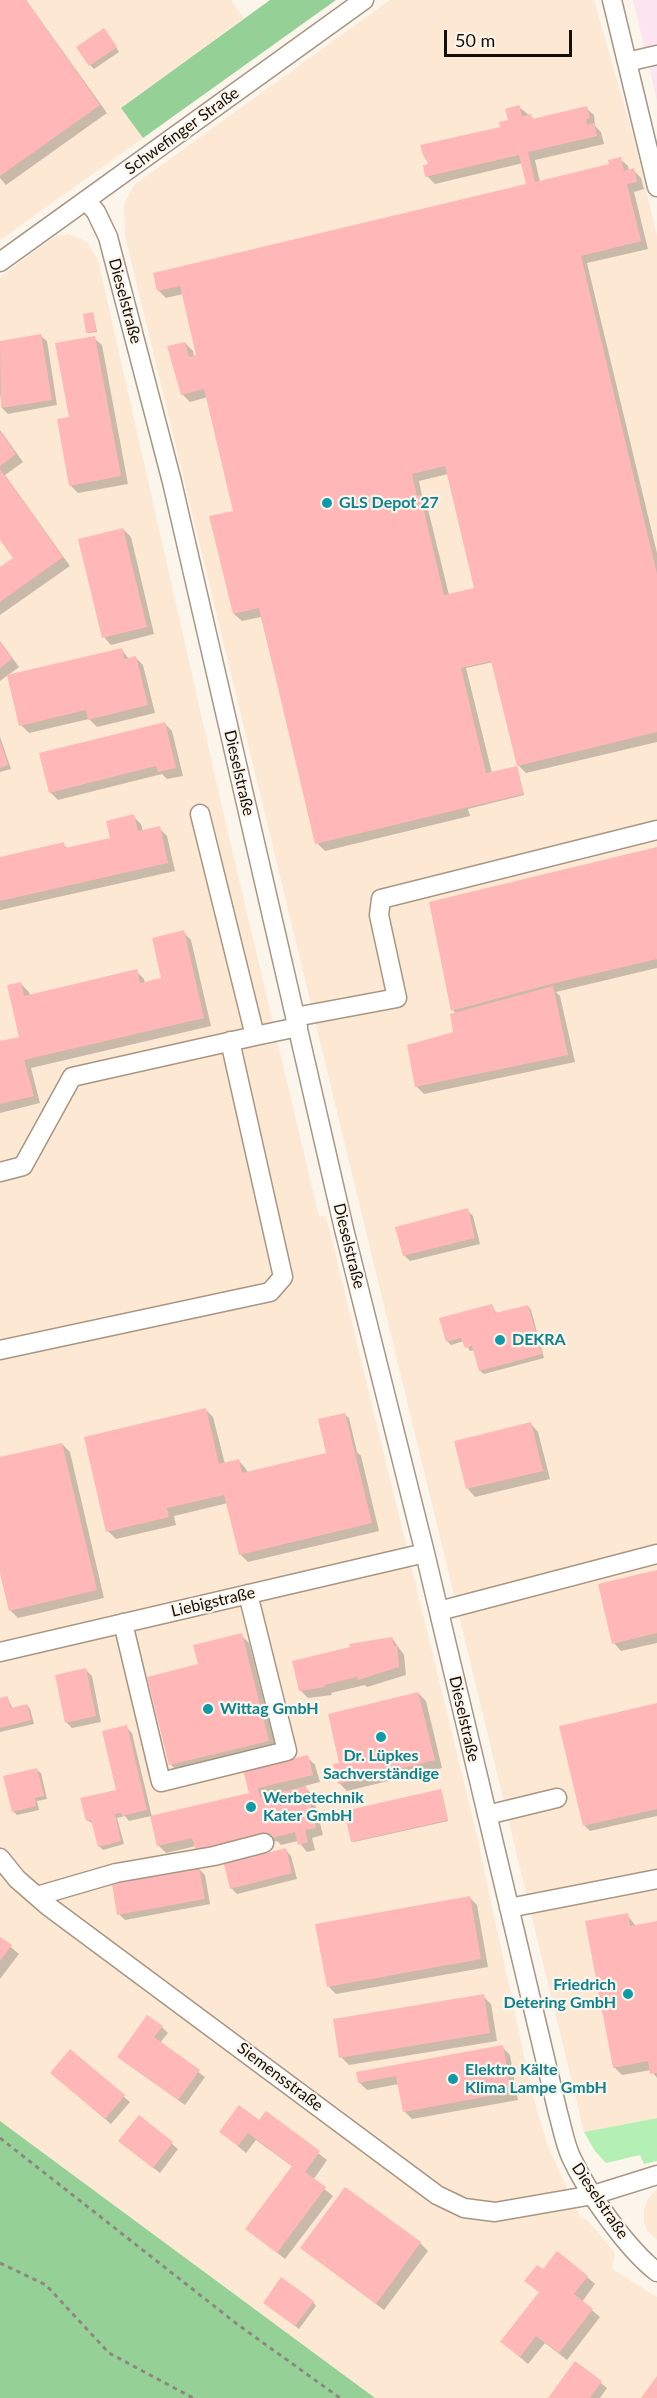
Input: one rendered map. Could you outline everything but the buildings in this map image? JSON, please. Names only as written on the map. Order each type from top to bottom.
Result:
[{"type":"street","name":"Schwefinger Straße","points":[[0,262],[364,0]]},
{"type":"street","points":[[612,0],[657,187]]},
{"type":"street","points":[[627,62],[657,55]]},
{"type":"street","name":"Dieselstraße","points":[[86,200],[96,212],[108,237],[169,471],[344,1228],[571,2157],[593,2195],[620,2233],[657,2272]]},
{"type":"street","points":[[200,814],[255,1036]]},
{"type":"street","points":[[0,1172],[23,1166],[72,1077],[255,1036],[297,1022],[397,998],[379,915],[381,899],[657,830]]},
{"type":"street","points":[[0,1350],[270,1292],[284,1277],[231,1041]]},
{"type":"street","name":"Liebigstraße","points":[[0,1652],[425,1552]]},
{"type":"street","points":[[439,1611],[657,1554]]},
{"type":"street","points":[[123,1623],[160,1782],[287,1751],[248,1594]]},
{"type":"street","points":[[487,1815],[557,1798]]},
{"type":"street","points":[[37,1896],[116,1873],[214,1856],[264,1843]]},
{"type":"street","name":"Siemensstraße","points":[[0,1858],[17,1880],[37,1896],[437,2195],[464,2208],[495,2212],[593,2195],[657,2175]]},
{"type":"street","points":[[509,1908],[657,1879]]},
{"type":"path","points":[[0,2138],[237,2324],[340,2398]]},
{"type":"path","points":[[0,2262],[46,2285],[109,2353],[194,2398]]},
{"type":"shaded area","points":[[0,0],[231,0],[244,18],[121,108],[143,138],[0,240]]},
{"type":"shaded area","points":[[390,0],[594,0],[635,143],[657,236],[657,2118],[584,2132],[125,236],[124,204],[134,185]]},
{"type":"shaded area","points":[[633,0],[657,0],[657,101]]},
{"type":"shaded area","points":[[69,234],[87,242],[98,260],[227,829],[319,1217],[326,1216],[477,1836],[532,2093],[548,2146],[580,2217],[587,2220],[615,2253],[612,2269],[657,2297],[657,2398],[375,2398],[0,2121],[0,277],[54,237]]},
{"type":"shaded area","points":[[657,2189],[657,2240],[647,2231],[644,2209],[648,2199]]},
{"type":"green space","points":[[270,0],[336,0],[143,138],[121,108]]},
{"type":"green space","points":[[657,2118],[657,2161],[644,2164],[640,2155],[606,2163],[595,2151],[584,2132]]},
{"type":"green space","points":[[0,2121],[375,2398],[0,2398]]},
{"type":"place","name":"GLS Depot 27","points":[[327,503]]},
{"type":"place","name":"DEKRA","points":[[500,1340]]},
{"type":"place","name":"Wittag GmbH","points":[[208,1709]]},
{"type":"place","name":"Dr. Lüpkes Sachverständige","points":[[381,1737]]},
{"type":"place","name":"Werbetechnik Kater GmbH","points":[[251,1807]]},
{"type":"place","name":"Friedrich Detering GmbH","points":[[628,1994]]},
{"type":"place","name":"Elektro Kälte Klima Lampe GmbH","points":[[453,2079]]}]
